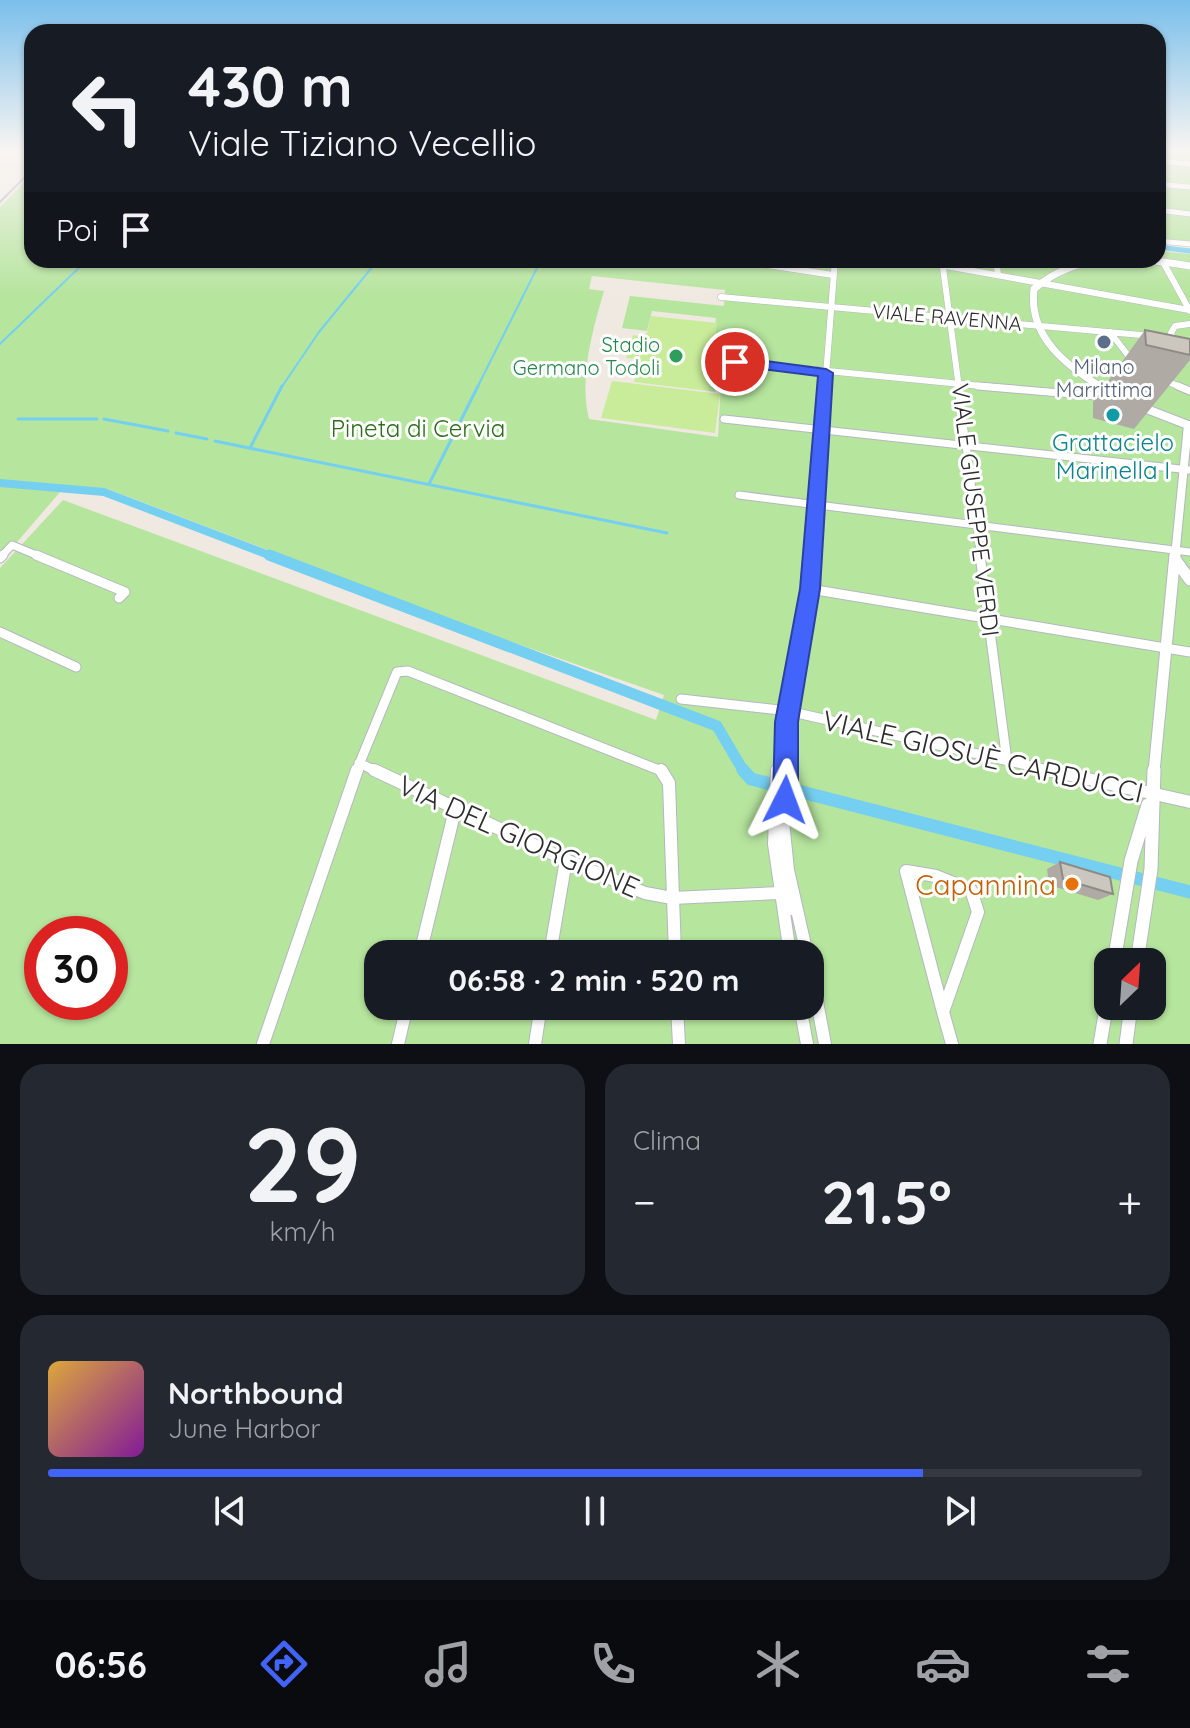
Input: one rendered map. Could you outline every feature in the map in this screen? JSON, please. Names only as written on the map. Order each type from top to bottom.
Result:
[{"type":"street","points":[[1166,211],[1190,214]]},
{"type":"street","points":[[1166,242],[1190,244]]},
{"type":"street","points":[[1166,262],[1190,266]]},
{"type":"street","points":[[787,268],[833,275]]},
{"type":"street","points":[[787,940],[779,893],[771,797],[810,589],[834,268]]},
{"type":"street","name":"VIALE GIUSEPPE VERDI","points":[[944,268],[961,384],[1007,761]]},
{"type":"street","points":[[970,268],[1189,311]]},
{"type":"street","points":[[997,268],[998,274]]},
{"type":"street","points":[[1062,268],[1042,281],[1032,295],[1032,312],[1037,325],[1073,368],[1121,398]]},
{"type":"street","points":[[1166,268],[1189,311]]},
{"type":"street","name":"VIALE RAVENNA","points":[[721,297],[1173,338]]},
{"type":"street","points":[[1179,344],[1171,333],[1175,326],[1190,324]]},
{"type":"street","points":[[1110,332],[1125,353],[1147,371]]},
{"type":"street","points":[[735,362],[826,373],[1121,398]]},
{"type":"street","points":[[1159,378],[1190,391]]},
{"type":"street","points":[[1130,402],[1188,425]]},
{"type":"street","points":[[1139,948],[1151,869],[1152,794],[1175,555],[1187,470],[1190,414]]},
{"type":"street","points":[[724,419],[1187,470]]},
{"type":"street","points":[[739,495],[978,524],[1175,555],[1190,552]]},
{"type":"street","points":[[0,558],[12,545],[125,592],[119,598]]},
{"type":"street","points":[[1175,555],[1190,579]]},
{"type":"street","points":[[1173,576],[1190,579]]},
{"type":"street","points":[[810,589],[1190,652]]},
{"type":"street","points":[[0,632],[76,667]]},
{"type":"street","points":[[263,1044],[359,763],[397,672],[408,671],[653,764],[664,771],[669,783],[674,940]]},
{"type":"street","name":"VIALE GIOSUÈ CARDUCCI","points":[[681,699],[787,716],[1190,802]]},
{"type":"street","points":[[787,716],[788,777],[783,821],[788,870],[803,940]]},
{"type":"street","name":"VIA DEL GIORGIONE","points":[[359,763],[455,810],[645,893],[672,898],[779,893]]},
{"type":"street","points":[[1116,948],[1131,861],[1152,794]]},
{"type":"street","points":[[423,940],[455,810]]},
{"type":"street","points":[[552,940],[566,860]]},
{"type":"street","points":[[779,893],[788,870]]},
{"type":"street","points":[[943,1013],[978,912],[971,890],[936,876],[906,871],[943,1013],[952,1044]]},
{"type":"street","points":[[779,893],[791,902],[799,940]]},
{"type":"street","points":[[398,1044],[404,1020]]},
{"type":"street","points":[[535,1044],[539,1020]]},
{"type":"street","points":[[678,1020],[679,1044]]},
{"type":"street","points":[[803,1020],[807,1044]]},
{"type":"street","points":[[820,1020],[825,1044]]},
{"type":"street","points":[[1100,1044],[1104,1020]]},
{"type":"street","points":[[1126,1044],[1129,1020]]},
{"type":"green space","name":"Pineta di Cervia","points":[[9,198],[24,198],[24,268],[1166,268],[1166,252],[1190,254],[1190,1044],[0,1044],[0,568],[63,500],[656,720],[664,695],[478,630],[108,489],[0,481],[0,207]],"holes":[[[592,276],[725,290],[724,306],[630,296],[622,328],[647,331],[652,311],[716,318],[708,391],[715,392],[722,363],[718,437],[589,419],[586,371],[604,291],[589,289]]]},
{"type":"green space","points":[[1166,198],[1190,198],[1190,246],[1166,243]]},
{"type":"green space","name":"Stadio Germano Todoli","points":[[651,316],[717,323],[708,391],[634,382],[645,337],[638,359],[626,358],[633,335],[646,337]]},
{"type":"green space","points":[[612,381],[720,394],[715,433],[601,418]]},
{"type":"green space","points":[[0,486],[60,492],[0,562]]},
{"type":"building","points":[[1145,330],[1190,339],[1190,355],[1146,345]]},
{"type":"building","points":[[1060,862],[1110,877],[1113,894],[1063,879]]},
{"type":"waterway","points":[[1166,248],[1190,251]]},
{"type":"waterway","points":[[0,344],[79,268]]},
{"type":"waterway","points":[[281,388],[319,332],[371,268]]},
{"type":"waterway","points":[[429,484],[537,268]]},
{"type":"waterway","points":[[250,448],[282,386]]},
{"type":"waterway","points":[[18,419],[97,419]]},
{"type":"waterway","points":[[104,419],[168,431]]},
{"type":"waterway","points":[[176,433],[207,439]]},
{"type":"waterway","points":[[215,441],[667,533]]},
{"type":"waterway","points":[[0,483],[104,492],[274,557]]},
{"type":"waterway","points":[[269,555],[717,726],[744,772]]},
{"type":"waterway","points":[[743,770],[751,779],[1190,892]]},
{"type":"railway","points":[[0,202],[4,198]]},
{"type":"place","name":"Milano Marrittima","points":[[1104,342]]},
{"type":"place","name":"Stadio Germano Todoli","points":[[676,356]]},
{"type":"place","name":"Grattacielo Marinella I","points":[[1113,415]]},
{"type":"place","name":"Capannina","points":[[1072,884]]},
{"type":"route","points":[[735,362],[826,373],[810,589],[788,711],[785,800]]}]
